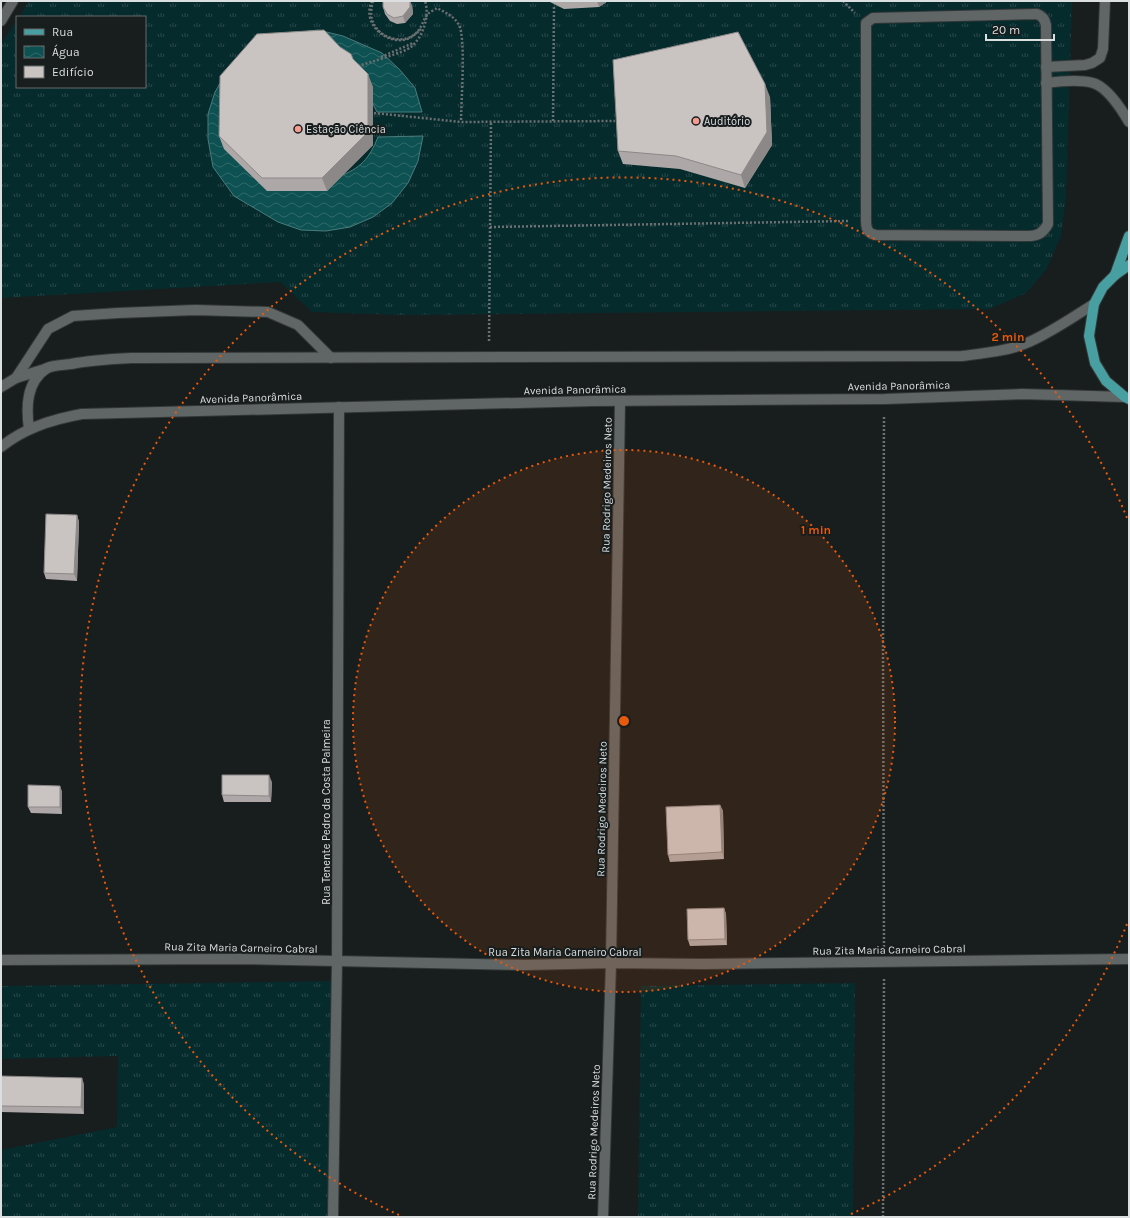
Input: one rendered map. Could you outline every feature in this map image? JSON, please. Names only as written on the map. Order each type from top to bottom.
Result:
[{"type":"main road","points":[[1114,275],[1129,236]]},
{"type":"main road","points":[[1127,398],[1106,381],[1095,363],[1089,336],[1094,304],[1103,287],[1114,275],[1129,265]]},
{"type":"street","points":[[1,21],[13,1]]},
{"type":"street","points":[[1046,67],[1085,65],[1100,58],[1103,49],[1105,1]]},
{"type":"street","points":[[1037,14],[1045,21],[1046,83],[1048,224],[1045,231],[1039,235],[1028,236],[876,236],[867,230],[865,27],[869,20],[873,18],[1037,14]]},
{"type":"street","points":[[1046,83],[1061,81],[1094,83],[1110,96],[1129,122]]},
{"type":"street","points":[[1,387],[16,378],[48,368],[93,360],[124,358],[962,356],[992,353],[1028,342],[1057,327],[1094,304]]},
{"type":"street","points":[[16,378],[48,329],[73,316],[81,315],[195,310],[268,312],[298,325],[331,358]]},
{"type":"street","points":[[29,429],[29,393],[34,380],[48,368]]},
{"type":"street","name":"Avenida Panorâmica","points":[[1,447],[11,438],[29,429],[65,417],[82,414],[620,401],[885,399],[1022,394],[1127,398]]},
{"type":"street","name":"Rua Rodrigo Medeiros Neto","points":[[603,1217],[611,963],[620,401]]},
{"type":"street","name":"Rua Tenente Pedro da Costa Palmeira","points":[[333,1217],[337,961],[339,407]]},
{"type":"street","name":"Rua Zita Maria Carneiro Cabral","points":[[1,960],[239,959],[525,965],[611,963],[710,964],[1129,960]]},
{"type":"path","points":[[372,1],[370,10],[373,24],[381,34],[395,40],[406,39],[415,34],[428,13],[437,8],[450,14],[460,26],[463,42],[461,122]]},
{"type":"path","points":[[372,1],[370,4],[370,16],[375,29],[383,36],[393,40],[404,40],[413,37],[422,29]]},
{"type":"path","points":[[425,1],[426,16],[422,29],[418,36],[416,42],[409,45],[395,51],[389,53],[369,62],[355,67],[410,48],[415,42],[420,37],[425,25],[428,9],[425,1]]},
{"type":"path","points":[[553,121],[554,7]]},
{"type":"path","points":[[374,113],[461,122],[615,121]]},
{"type":"path","points":[[489,358],[491,121]]},
{"type":"path","points":[[490,227],[866,222]]},
{"type":"path","points":[[883,1217],[883,649],[885,399]]},
{"type":"green space","points":[[29,1],[1072,1],[1066,198],[1061,236],[1046,270],[1026,293],[990,309],[400,315],[312,312],[280,282],[1,298],[1,44],[16,22],[16,88],[146,88],[146,16],[20,16]]},
{"type":"green space","points":[[333,981],[330,1217],[1,1217],[1,1150],[117,1127],[118,1056],[1,1059],[1,986]]},
{"type":"green space","points":[[855,983],[853,1217],[638,1217],[641,986]]},
{"type":"water","points":[[318,30],[343,36],[382,53],[400,70],[415,88],[422,112],[377,112],[371,100],[338,177],[353,170],[363,162],[371,151],[378,137],[423,136],[418,161],[408,183],[392,203],[373,217],[350,227],[326,231],[301,230],[278,222],[234,196],[213,167],[208,139],[208,114],[215,92],[231,65],[293,33]]},
{"type":"building","points":[[383,1],[410,1],[410,7],[403,16],[394,18],[387,14],[383,7]]},
{"type":"building","name":"Estação Ciência","points":[[324,30],[340,47],[351,54],[353,59],[368,74],[368,132],[322,178],[262,178],[219,136],[220,76],[257,34]]},
{"type":"building","name":"Auditório","points":[[738,32],[765,84],[767,132],[741,175],[676,156],[618,151],[613,60]]},
{"type":"building","points":[[46,514],[77,515],[74,574],[44,573]]},
{"type":"building","points":[[222,775],[269,775],[269,796],[222,795]]},
{"type":"building","points":[[28,785],[60,786],[60,807],[28,807]]},
{"type":"building","points":[[720,805],[722,852],[668,855],[666,807]]},
{"type":"building","points":[[724,908],[725,939],[688,940],[687,909]]},
{"type":"building","points":[[1,1076],[82,1078],[81,1107],[1,1106]]},
{"type":"place","name":"Auditório","points":[[696,121]]},
{"type":"place","name":"Estação Ciência","points":[[298,129]]}]
